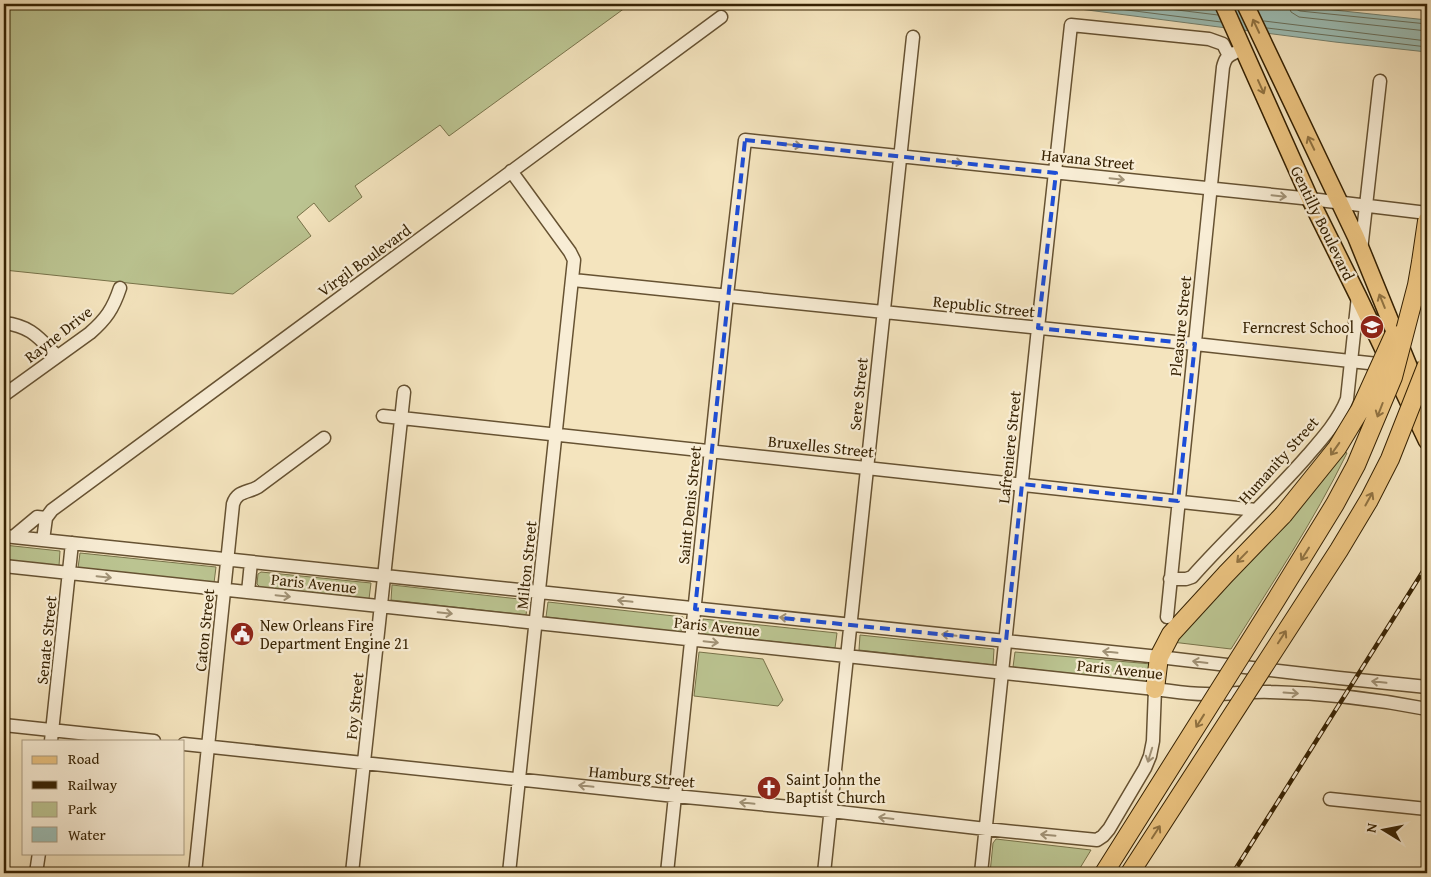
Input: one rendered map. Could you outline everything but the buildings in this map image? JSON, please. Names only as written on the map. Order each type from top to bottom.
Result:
[{"type":"highway","points":[[1104,873],[1276,600],[1356,466],[1393,377],[1416,285],[1427,221]]},
{"type":"highway","points":[[1155,689],[1159,657],[1171,634],[1316,476],[1360,410],[1391,345],[1421,262]]},
{"type":"highway","points":[[1130,873],[1339,550],[1369,500],[1390,459],[1427,365]]},
{"type":"main road","name":"Gentilly Boulevard","points":[[1223,4],[1310,199],[1427,441]]},
{"type":"main road","name":"Gentilly Boulevard","points":[[1245,4],[1362,250],[1427,411]]},
{"type":"street","name":"Virgil Boulevard","points":[[46,518],[60,504],[722,17]]},
{"type":"street","name":"Lafreniere Street","points":[[981,873],[1071,25],[1209,39],[1223,44],[1229,56]]},
{"type":"street","name":"Sere Street","points":[[824,873],[913,37]]},
{"type":"street","points":[[1229,56],[1242,46]]},
{"type":"street","name":"Pleasure Street","points":[[1167,617],[1223,67],[1225,60],[1229,56]]},
{"type":"street","points":[[1362,250],[1380,81]]},
{"type":"street","name":"Havana Street","points":[[745,140],[1339,202],[1427,213]]},
{"type":"street","name":"Saint Denis Street","points":[[667,873],[745,140]]},
{"type":"street","name":"Milton Street","points":[[509,873],[574,260],[511,171]]},
{"type":"street","name":"Republic Street","points":[[573,280],[1392,366]]},
{"type":"street","name":"Rayne Drive","points":[[4,396],[102,323],[115,304],[120,288]]},
{"type":"street","name":"Humanity Street","points":[[1170,579],[1192,577],[1295,470],[1320,442],[1344,407],[1347,399],[1358,296]]},
{"type":"street","points":[[4,323],[17,324],[29,330],[57,356]]},
{"type":"street","name":"Foy Street","points":[[352,873],[404,392]]},
{"type":"street","name":"Bruxelles Street","points":[[383,416],[1256,510]]},
{"type":"street","name":"Caton Street","points":[[195,873],[235,497],[240,493],[248,492],[258,487],[324,438]]},
{"type":"street","points":[[8,536],[37,517],[46,518],[42,540]]},
{"type":"street","name":"Paris Avenue","points":[[8,536],[1427,687]]},
{"type":"street","name":"Senate Street","points":[[51,735],[72,543]]},
{"type":"street","points":[[248,592],[251,562]]},
{"type":"street","name":"Paris Avenue","points":[[4,566],[1180,693],[1270,692],[1388,702],[1427,709]]},
{"type":"street","name":"Hamburg Street","points":[[185,744],[1096,840],[1109,829],[1145,768],[1150,756],[1153,741],[1155,689]]},
{"type":"street","points":[[4,725],[51,735],[137,740]]},
{"type":"street","points":[[1330,799],[1427,809]]},
{"type":"street","points":[[36,873],[39,854]]},
{"type":"highlighted area","points":[[745,140],[1056,173],[1038,328],[1195,344],[1178,501],[1022,484],[1006,641],[695,609]]},
{"type":"green space","points":[[4,4],[629,5],[449,136],[440,125],[355,186],[362,197],[329,222],[314,203],[297,217],[311,236],[233,294],[4,270]]},
{"type":"green space","points":[[1342,450],[1347,453],[1321,503],[1231,649],[1172,642]]},
{"type":"green space","points":[[4,545],[60,551],[59,566],[4,560]]},
{"type":"green space","points":[[80,553],[216,567],[214,583],[78,568]]},
{"type":"green space","points":[[261,572],[371,583],[369,599],[260,587],[257,584],[258,574]]},
{"type":"green space","points":[[392,585],[528,600],[526,615],[391,600]]},
{"type":"green space","points":[[548,602],[683,617],[681,632],[546,617]]},
{"type":"green space","points":[[703,619],[837,633],[835,648],[702,634]]},
{"type":"green space","points":[[860,635],[994,649],[993,665],[859,650]]},
{"type":"green space","points":[[699,652],[763,659],[783,700],[778,706],[694,696]]},
{"type":"green space","points":[[1015,652],[1151,664],[1149,682],[1013,667]]},
{"type":"green space","points":[[996,839],[1091,850],[1077,873],[990,873],[993,843]]},
{"type":"water","points":[[1041,4],[1278,4],[1427,20],[1427,52],[1335,42]]},
{"type":"railway","points":[[1233,873],[1427,565]]},
{"type":"place","name":"Ferncrest School","points":[[1372,327]]},
{"type":"place","name":"New Orleans Fire Department Engine 21","points":[[242,634]]},
{"type":"place","name":"Saint John the Baptist Church","points":[[769,788]]}]
